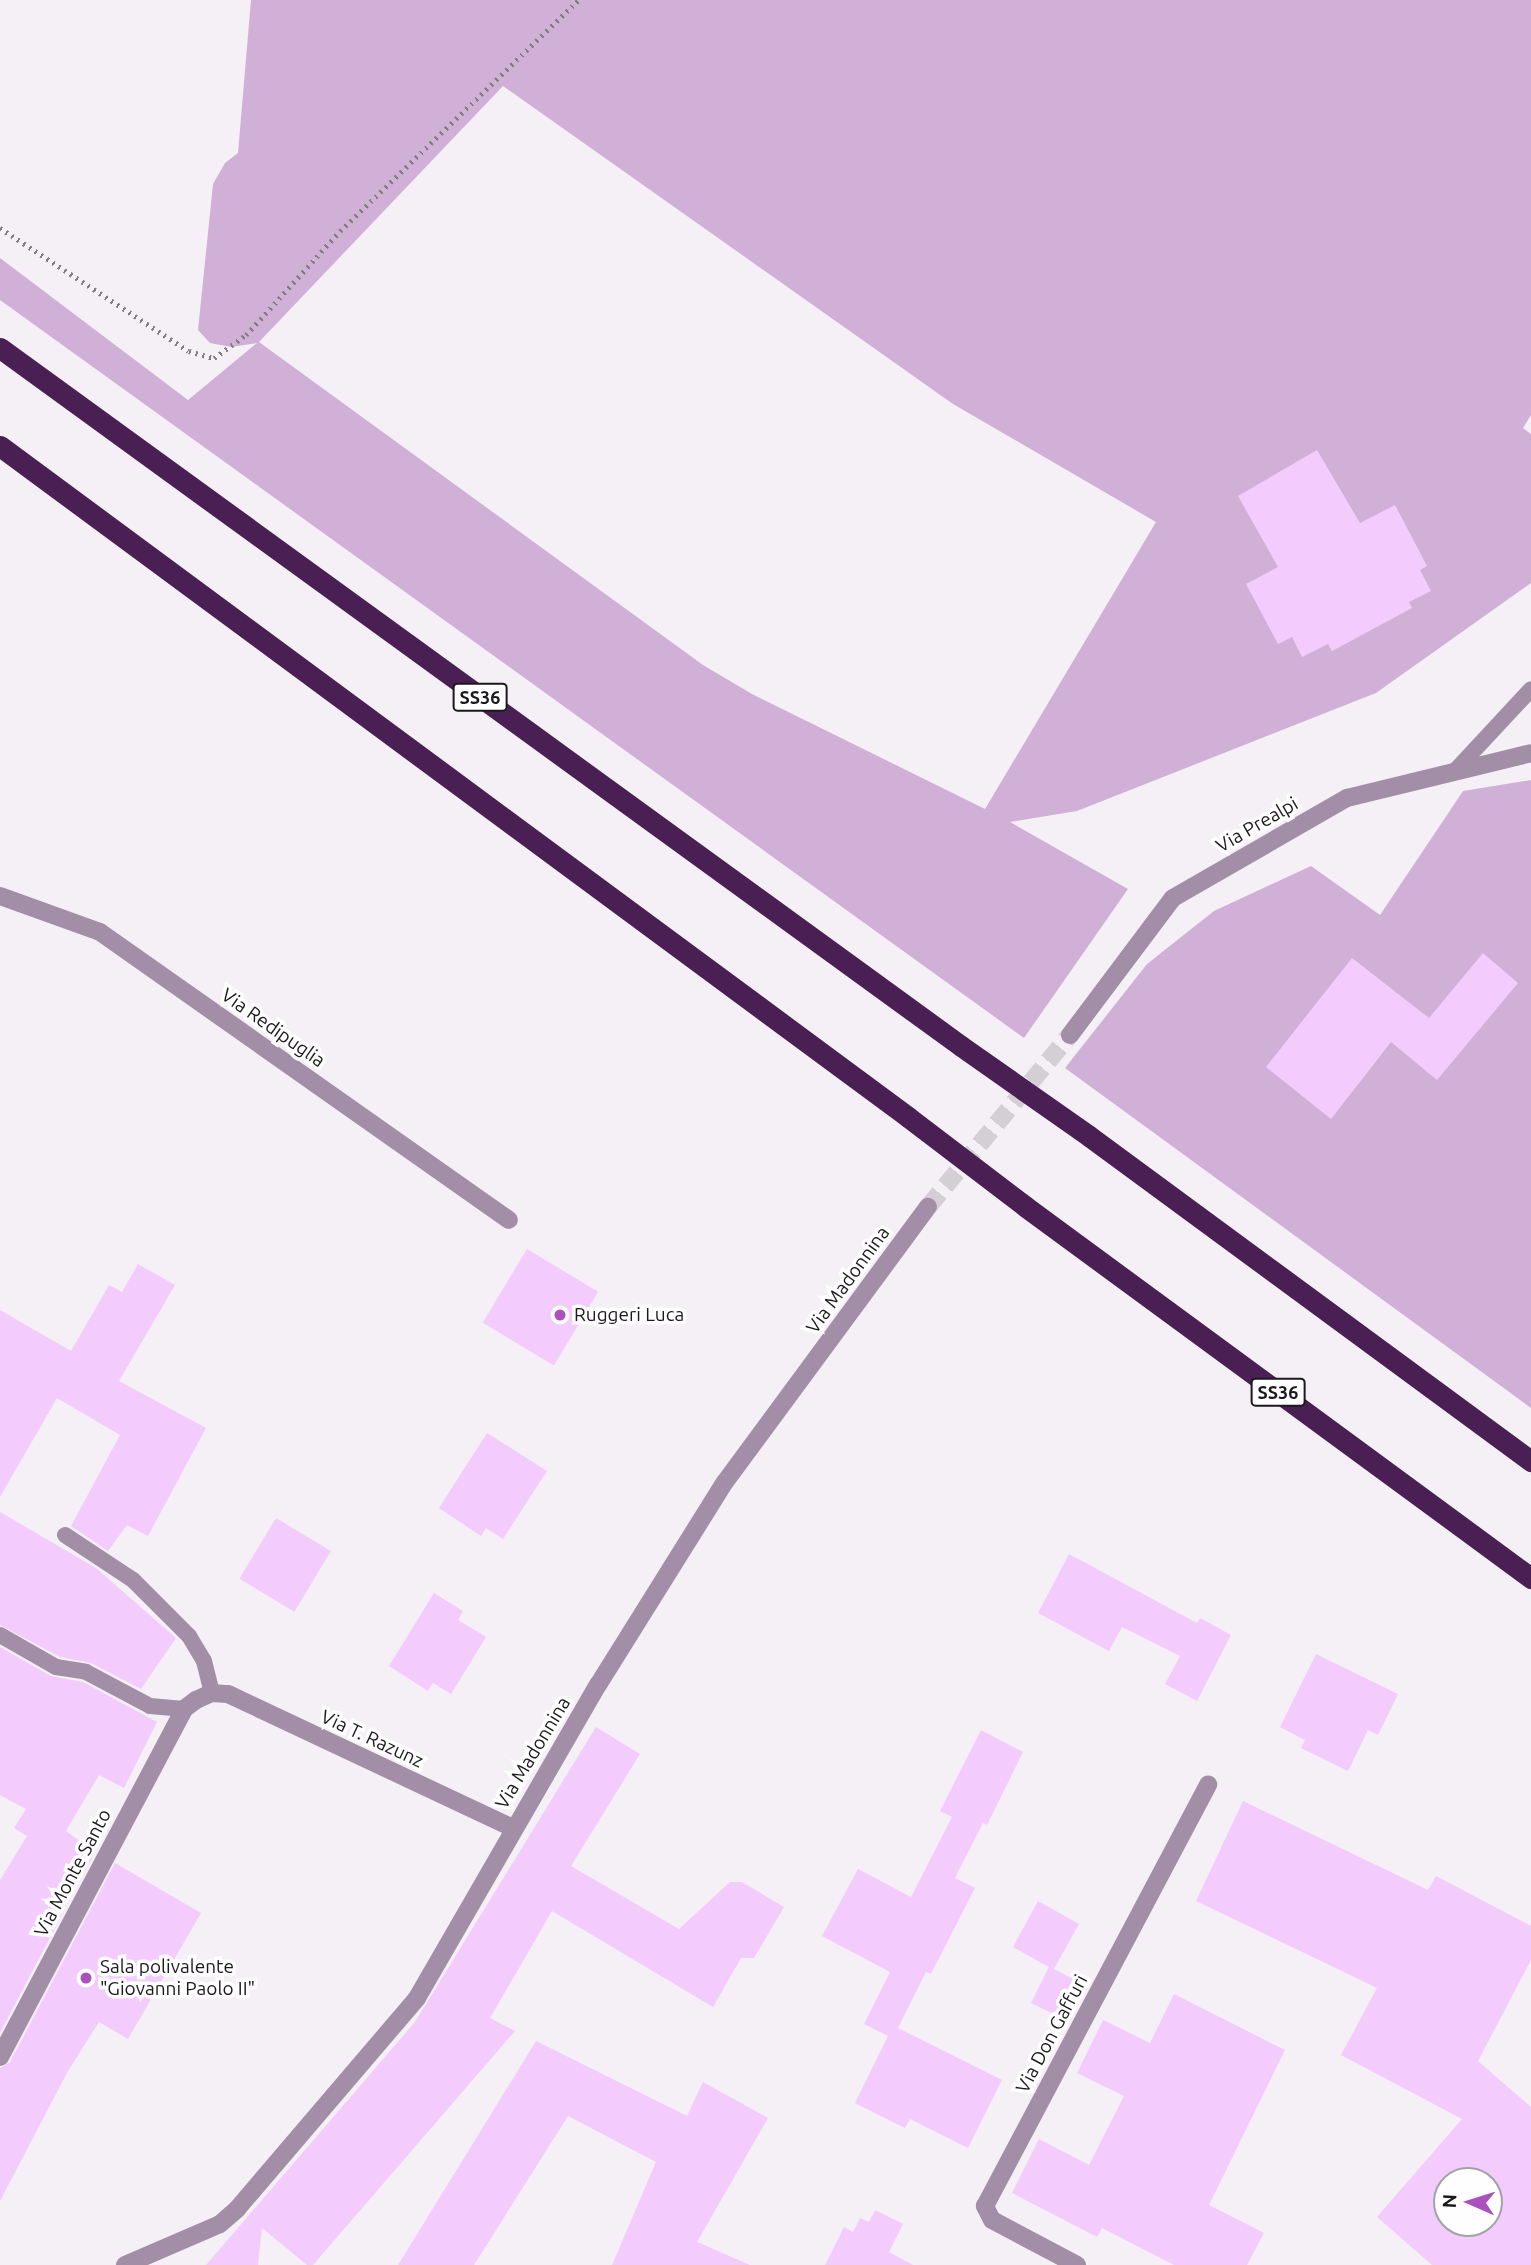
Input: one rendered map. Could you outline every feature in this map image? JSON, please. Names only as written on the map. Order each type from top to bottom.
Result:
[{"type":"highway","name":"SS36","points":[[0,348],[961,1046],[1089,1136],[1531,1461]]},
{"type":"highway","name":"SS36","points":[[0,446],[1531,1578]]},
{"type":"street","name":"Via Prealpi","points":[[1070,1035],[1173,898],[1347,798],[1531,753]]},
{"type":"street","name":"Via Redipuglia","points":[[0,896],[100,932],[509,1220]]},
{"type":"street","name":"Via Madonnina","points":[[125,2265],[209,2229],[237,2209],[417,1998],[513,1828],[725,1482],[928,1207]]},
{"type":"street","name":"Via T. Razunz","points":[[212,1693],[228,1694],[513,1828]]},
{"type":"street","points":[[184,1709],[212,1693]]},
{"type":"street","name":"Via Monte Santo","points":[[0,2057],[184,1709]]},
{"type":"street","name":"Via Don Gaffuri","points":[[1077,2265],[992,2220],[985,2206],[1208,1784]]},
{"type":"lane","points":[[1454,772],[1531,690]]},
{"type":"lane","points":[[65,1535],[133,1580],[189,1636],[204,1661],[212,1693]]},
{"type":"lane","points":[[0,1635],[56,1667],[86,1672],[150,1706],[184,1709]]},
{"type":"path","points":[[0,228],[189,351],[214,358],[246,335],[340,231],[578,0]]},
{"type":"shaded area","points":[[251,0],[1531,0],[1531,415],[1523,428],[1531,434],[1531,583],[1376,693],[1077,811],[1010,822],[1128,889],[1024,1038],[0,300],[0,258],[188,400],[257,343],[231,347],[210,343],[198,330],[213,184],[225,163],[238,153]],"holes":[[[503,86],[953,404],[1156,522],[985,809],[752,694],[703,665],[259,342]]]},
{"type":"shaded area","points":[[1531,780],[1531,1408],[1065,1068],[1147,964],[1214,911],[1311,866],[1380,915],[1463,791]]},
{"type":"building","points":[[1317,450],[1360,523],[1395,505],[1427,566],[1420,570],[1431,591],[1409,602],[1412,608],[1332,651],[1328,644],[1302,657],[1292,637],[1278,644],[1246,584],[1278,567],[1238,496]]},
{"type":"building","points":[[1483,953],[1518,983],[1437,1080],[1391,1042],[1331,1119],[1266,1067],[1352,958],[1429,1018]]},
{"type":"building","points":[[527,1249],[598,1292],[554,1365],[483,1323]]},
{"type":"building","points":[[138,1264],[175,1285],[119,1381],[206,1428],[148,1536],[127,1525],[108,1551],[71,1526],[120,1435],[57,1398],[0,1497],[0,1310],[71,1351],[109,1285],[122,1292]]},
{"type":"building","points":[[487,1433],[547,1471],[503,1539],[486,1528],[481,1536],[439,1508]]},
{"type":"building","points":[[0,1512],[96,1568],[176,1638],[141,1689],[91,1663],[60,1657],[0,1625]]},
{"type":"building","points":[[276,1518],[331,1551],[294,1612],[239,1579]]},
{"type":"building","points":[[1069,1554],[1197,1623],[1200,1618],[1231,1635],[1197,1701],[1165,1684],[1180,1656],[1122,1627],[1109,1651],[1038,1613]]},
{"type":"building","points":[[434,1593],[463,1611],[458,1620],[486,1637],[451,1694],[433,1683],[428,1691],[389,1666]]},
{"type":"building","points":[[0,1647],[51,1676],[83,1682],[157,1722],[124,1788],[99,1775],[66,1831],[95,1852],[0,2033],[0,1880],[27,1836],[14,1828],[26,1809],[0,1795]]},
{"type":"building","points":[[1316,1654],[1398,1694],[1378,1735],[1368,1730],[1348,1771],[1301,1748],[1305,1740],[1280,1727]]},
{"type":"building","points":[[596,1727],[640,1754],[571,1866],[679,1929],[730,1882],[742,1882],[784,1907],[754,1958],[741,1958],[713,2007],[552,1911],[490,2018],[515,2031],[313,2265],[307,2265],[262,2228],[258,2265],[206,2265],[415,2022]]},
{"type":"building","points":[[981,1730],[1023,1752],[987,1825],[983,1823],[955,1878],[975,1888],[931,1974],[926,1972],[898,2028],[1002,2080],[968,2148],[910,2119],[905,2128],[855,2103],[888,2036],[864,2024],[890,1972],[822,1936],[858,1869],[911,1897],[952,1817],[940,1811]]},
{"type":"building","points":[[1243,1801],[1428,1890],[1436,1876],[1531,1926],[1531,1960],[1478,2061],[1531,2107],[1531,2265],[1432,2265],[1377,2217],[1462,2119],[1341,2055],[1377,1988],[1196,1901]]},
{"type":"building","points":[[115,1863],[201,1913],[128,2039],[99,2022],[68,2071],[0,2201],[0,2068],[10,2062]]},
{"type":"building","points":[[1038,1901],[1079,1924],[1054,1969],[1077,1981],[1060,2017],[1031,2003],[1049,1967],[1013,1947]]},
{"type":"building","points":[[1174,1994],[1285,2050],[1209,2205],[1264,2233],[1247,2265],[1174,2265],[1102,2228],[1097,2237],[1012,2193],[1039,2139],[1089,2165],[1124,2096],[1077,2073],[1103,2020],[1150,2043]]},
{"type":"building","points":[[536,2041],[687,2116],[703,2082],[768,2118],[697,2242],[750,2265],[612,2265],[656,2162],[568,2116],[474,2265],[398,2265]]},
{"type":"building","points":[[875,2210],[903,2224],[889,2252],[913,2265],[825,2265],[844,2227],[853,2232],[860,2218],[869,2222]]},
{"type":"tunnel","points":[[928,1207],[1070,1035]]},
{"type":"place","name":"Ruggeri Luca","points":[[560,1315]]},
{"type":"place","name":"Sala polivalente \"Giovanni Paolo II\"","points":[[86,1978]]}]
